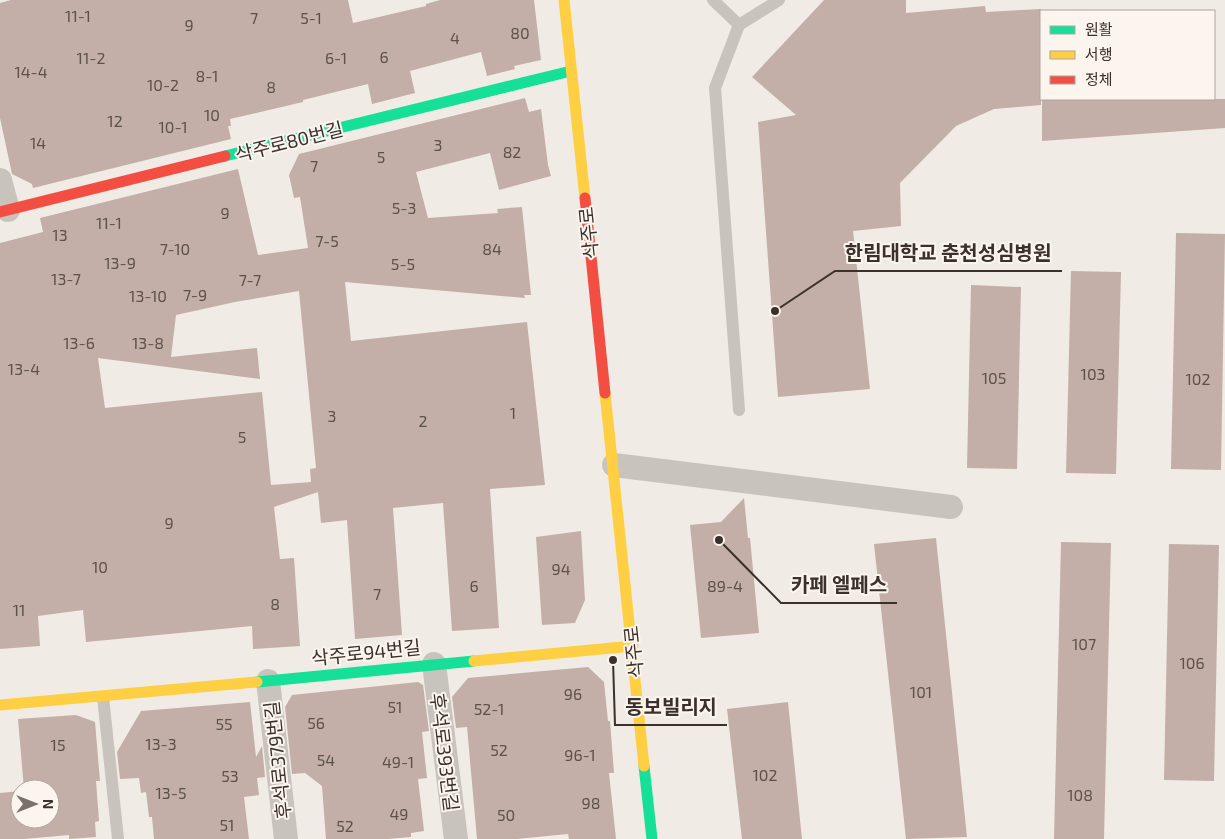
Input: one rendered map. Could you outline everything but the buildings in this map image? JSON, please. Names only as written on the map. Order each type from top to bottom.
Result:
[{"type":"street","name":"삭주로","points":[[564,0],[652,839]]},
{"type":"street","name":"삭주로80번길","points":[[0,180],[4,211],[571,71]]},
{"type":"street","points":[[614,465],[951,507]]},
{"type":"street","name":"삭주로94번길","points":[[0,705],[104,697],[632,646]]},
{"type":"street","name":"후석로393번길","points":[[434,664],[456,839]]},
{"type":"street","name":"후석로379번길","points":[[268,681],[286,839]]},
{"type":"lane","points":[[713,0],[739,25]]},
{"type":"lane","points":[[738,410],[715,88],[739,25],[779,0]]},
{"type":"lane","points":[[104,697],[118,839]]},
{"type":"traffic: fast","points":[[225,156],[571,71]]},
{"type":"traffic: fast","points":[[257,682],[474,661]]},
{"type":"traffic: fast","points":[[644,766],[652,839]]},
{"type":"traffic: slow","points":[[564,0],[585,198]]},
{"type":"traffic: slow","points":[[605,393],[644,766]]},
{"type":"traffic: slow","points":[[474,661],[633,646]]},
{"type":"traffic: slow","points":[[0,705],[257,682]]},
{"type":"traffic: jam","points":[[0,212],[225,156]]},
{"type":"traffic: jam","points":[[585,198],[605,393]]},
{"type":"place","name":"한림대학교 춘천성심병원","points":[[775,311]]},
{"type":"place","name":"카페 엘페스","points":[[719,540]]},
{"type":"place","name":"동보빌리지","points":[[613,660]]}]
